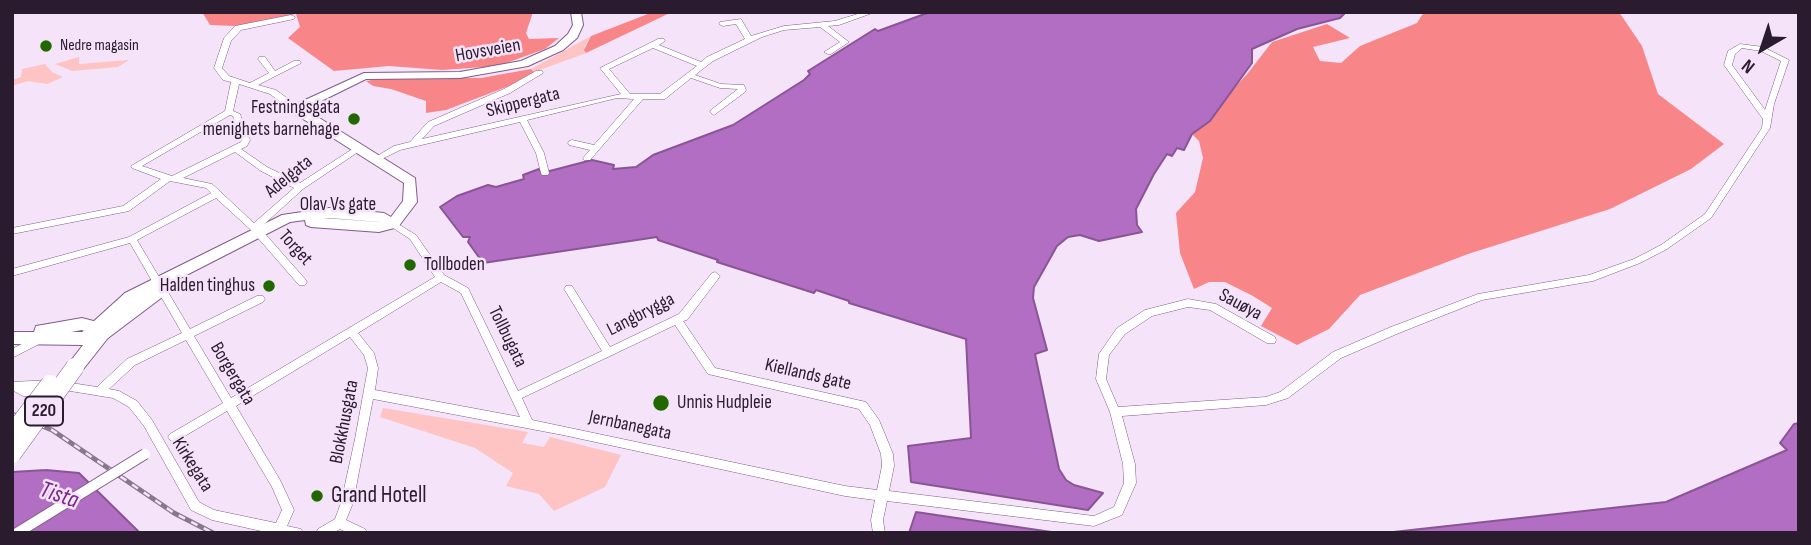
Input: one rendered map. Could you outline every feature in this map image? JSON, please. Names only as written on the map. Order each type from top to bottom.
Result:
[{"type":"main road","points":[[15,338],[75,325],[94,333]]},
{"type":"main road","points":[[15,338],[94,333]]},
{"type":"main road","name":"Olav Vs gate","points":[[70,366],[94,333]]},
{"type":"main road","name":"220","points":[[12,434],[70,366]]},
{"type":"main road","name":"220","points":[[12,454],[70,366]]},
{"type":"street","name":"Hovsveien","points":[[296,109],[351,80],[376,74],[460,75],[524,64],[568,41],[578,29],[579,18],[576,12]]},
{"type":"street","points":[[689,75],[748,40],[777,29],[822,25],[872,12]]},
{"type":"street","points":[[291,17],[238,28],[231,34],[218,68],[226,78],[234,82],[273,92],[357,150],[405,177],[411,190],[406,211],[393,224]]},
{"type":"street","points":[[723,24],[738,21],[748,40]]},
{"type":"street","points":[[822,25],[845,42],[828,52]]},
{"type":"street","points":[[626,94],[604,68],[658,44],[702,65]]},
{"type":"street","points":[[1115,412],[1266,401],[1284,395],[1337,355],[1395,330],[1481,297],[1590,278],[1637,261],[1664,247],[1708,216],[1755,149],[1768,120],[1785,60],[1762,49],[1740,46],[1731,54],[1728,65],[1768,120]]},
{"type":"street","points":[[262,59],[272,72]]},
{"type":"street","points":[[251,85],[272,72],[297,63]]},
{"type":"street","points":[[376,159],[397,148],[412,145],[431,124],[507,91],[539,73]]},
{"type":"street","points":[[689,75],[720,86],[741,87],[741,90],[714,112]]},
{"type":"street","name":"Skippergata","points":[[412,145],[626,94],[658,98],[689,75]]},
{"type":"street","points":[[229,112],[234,82]]},
{"type":"street","points":[[587,158],[641,96]]},
{"type":"street","points":[[12,231],[125,209],[171,179],[236,149],[246,140],[236,114],[229,112],[135,166],[171,179],[206,184],[218,193],[134,241],[12,276]]},
{"type":"street","points":[[523,120],[540,153],[545,173]]},
{"type":"street","points":[[572,143],[595,148]]},
{"type":"street","points":[[236,149],[264,169],[300,187]]},
{"type":"street","name":"Adelgata","points":[[257,232],[300,187],[357,150]]},
{"type":"street","name":"Torget","points":[[218,193],[302,282]]},
{"type":"street","name":"Olav Vs gate","points":[[94,333],[160,286],[257,232],[310,222],[379,227],[393,224]]},
{"type":"street","name":"Tollbugata","points":[[393,224],[413,237],[442,278],[465,291],[529,424]]},
{"type":"street","name":"Borgergata","points":[[134,241],[230,404],[288,510],[280,529]]},
{"type":"street","name":"Langbrygga","points":[[517,396],[677,320],[687,313],[715,276]]},
{"type":"street","points":[[174,437],[442,278]]},
{"type":"street","name":"Langbrygga","points":[[569,289],[608,352]]},
{"type":"street","points":[[101,390],[123,367],[260,299]]},
{"type":"street","name":"Sauøya","points":[[881,495],[1068,520],[1094,521],[1109,517],[1118,511],[1130,483],[1129,464],[1115,412],[1101,379],[1104,354],[1121,331],[1149,313],[1188,303],[1212,307],[1271,340]]},
{"type":"street","name":"Kiellands gate","points":[[677,320],[712,371],[862,405],[875,423],[887,454],[881,495]]},
{"type":"street","name":"Blokkhusgata","points":[[339,523],[347,503],[370,394],[373,362],[352,333]]},
{"type":"street","points":[[12,355],[43,338]]},
{"type":"street","name":"Kirkegata","points":[[15,386],[23,392],[101,390],[133,404],[141,412],[195,506],[212,515],[297,533]]},
{"type":"street","name":"Jernbanegata","points":[[370,394],[529,424],[845,491],[881,495]]},
{"type":"street","points":[[17,533],[149,452]]},
{"type":"street","points":[[879,533],[877,520],[881,495]]},
{"type":"street","points":[[322,533],[339,523],[361,533]]},
{"type":"shaded area","points":[[202,12],[533,12],[526,33],[529,39],[559,38],[545,49],[498,66],[442,70],[389,66],[334,71],[288,38],[300,27],[296,14],[235,26],[210,25]]},
{"type":"shaded area","points":[[653,12],[672,12],[586,53],[584,50],[591,36]]},
{"type":"shaded area","points":[[1424,12],[1619,12],[1642,46],[1658,94],[1724,144],[1691,169],[1610,209],[1468,254],[1360,295],[1329,329],[1297,345],[1261,326],[1272,308],[1253,296],[1225,282],[1209,282],[1194,289],[1180,253],[1176,213],[1195,192],[1203,158],[1199,141],[1192,134],[1248,73],[1272,42],[1327,24],[1350,38],[1313,47],[1320,61],[1341,63],[1360,46],[1417,23]]},
{"type":"shaded area","points":[[591,36],[584,47],[586,53],[534,72],[531,69]]},
{"type":"shaded area","points":[[79,57],[79,64],[129,60],[118,67],[72,71],[55,64]]},
{"type":"shaded area","points":[[45,64],[52,72],[63,77],[47,84],[28,81],[12,86],[12,80],[21,77],[22,69]]},
{"type":"shaded area","points":[[531,69],[534,72],[509,86],[446,110],[426,113],[426,101],[373,86],[366,81],[384,78],[481,78]]},
{"type":"shaded area","points":[[383,408],[528,432],[522,443],[544,447],[550,437],[621,455],[605,487],[554,511],[539,494],[506,486],[513,473],[475,448],[380,417]]},
{"type":"water","points":[[930,12],[1346,12],[1340,18],[1297,29],[1252,49],[1252,63],[1210,121],[1192,134],[1184,150],[1177,148],[1172,156],[1167,154],[1154,174],[1136,209],[1137,225],[1142,232],[1099,241],[1080,235],[1068,237],[1057,246],[1034,287],[1033,298],[1047,350],[1035,354],[1059,469],[1066,480],[1074,485],[1103,493],[1088,510],[911,482],[908,446],[971,438],[966,339],[849,303],[816,290],[814,293],[717,262],[718,260],[658,240],[657,237],[483,263],[468,242],[470,237],[463,237],[440,207],[457,196],[488,185],[496,187],[524,179],[523,175],[539,169],[542,173],[592,160],[614,165],[613,169],[636,167],[653,155],[733,125],[804,80],[810,74],[808,71],[875,29],[878,31]]},
{"type":"water","points":[[1799,423],[1799,533],[1384,533],[1666,502],[1787,450],[1780,443],[1794,424]]},
{"type":"water","name":"Tista","points":[[46,470],[79,473],[140,533],[12,533],[12,472]]},
{"type":"water","points":[[916,512],[1058,533],[909,533]]},
{"type":"railway","points":[[12,414],[52,430],[174,513],[213,533]]},
{"type":"place","name":"Nedre magasin","points":[[46,46]]},
{"type":"place","name":"Festningsgata menighets barnehage","points":[[354,119]]},
{"type":"place","name":"Tollboden","points":[[410,265]]},
{"type":"place","name":"Halden tinghus","points":[[269,286]]},
{"type":"place","name":"Unnis Hudpleie","points":[[661,403]]},
{"type":"place","name":"Grand Hotell","points":[[317,496]]}]
